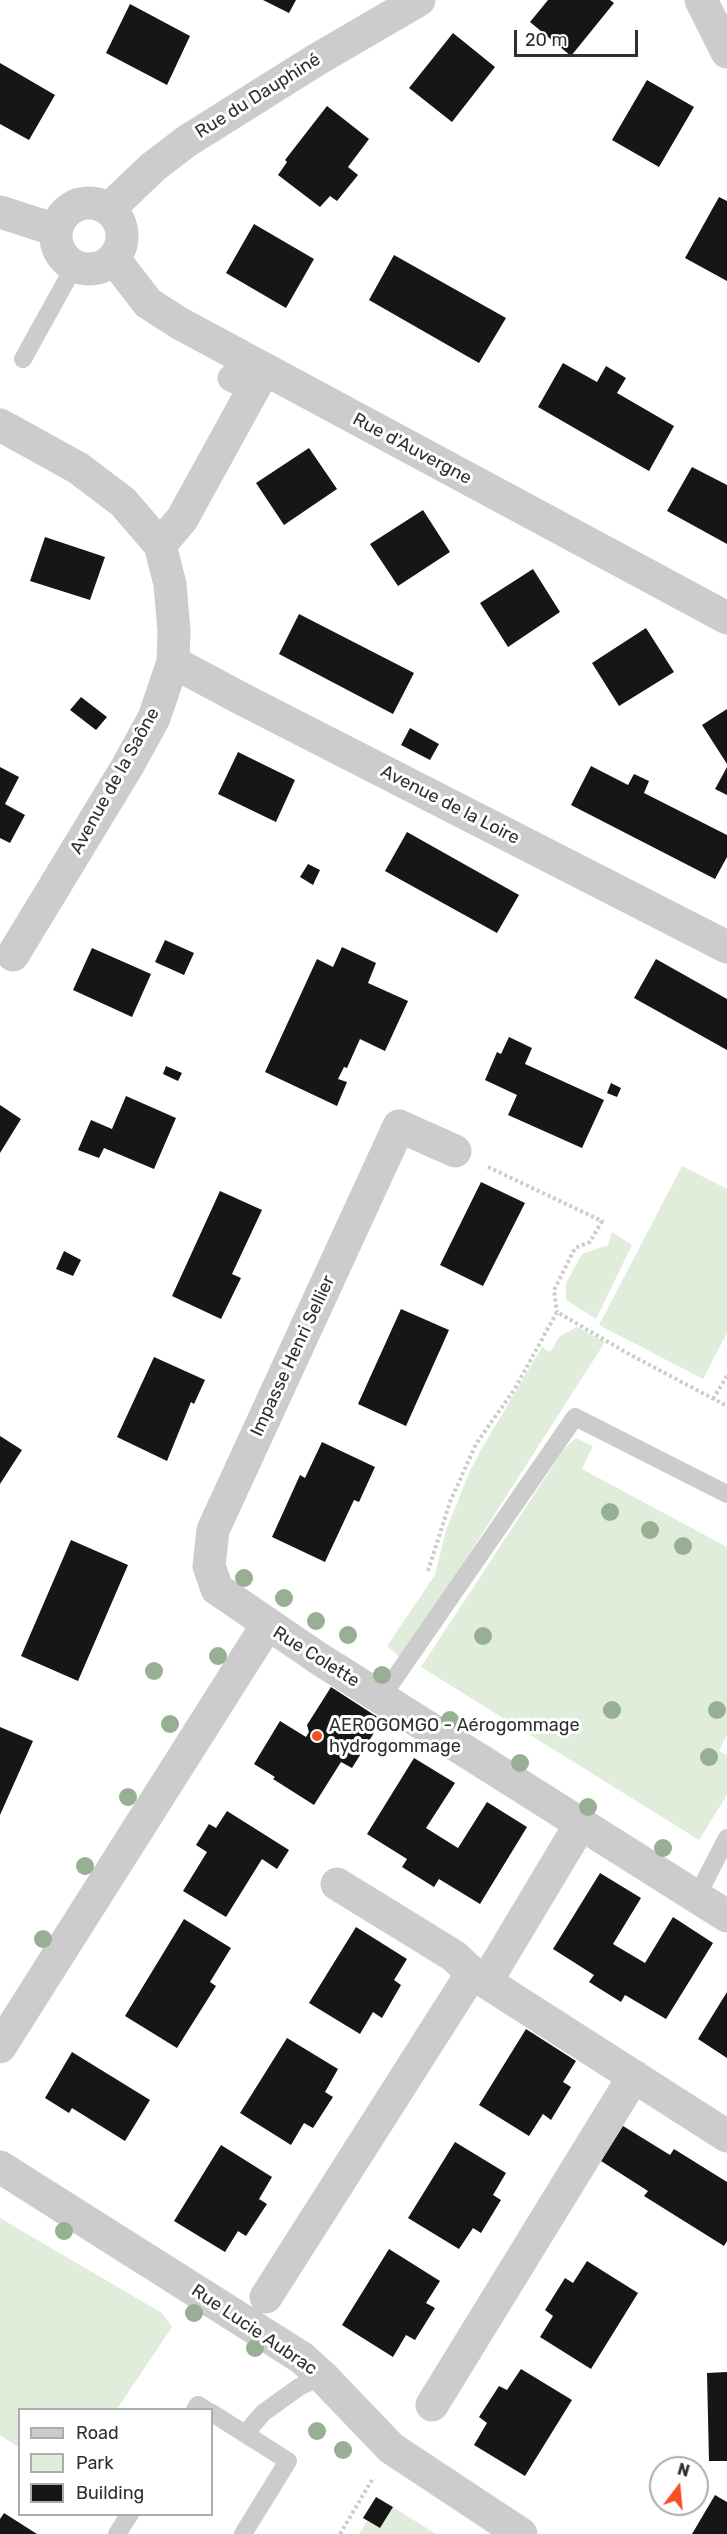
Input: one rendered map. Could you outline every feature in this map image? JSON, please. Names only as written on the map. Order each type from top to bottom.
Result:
[{"type":"street","name":"Rue du Dauphiné","points":[[109,208],[153,167],[187,141],[316,60],[419,0]]},
{"type":"street","points":[[701,0],[727,52]]},
{"type":"street","points":[[83,202],[96,203],[109,208],[120,223],[122,242],[114,259],[99,268],[82,269],[67,261],[57,247],[56,230],[61,218],[70,208],[83,202]]},
{"type":"street","points":[[0,212],[56,230]]},
{"type":"street","name":"Rue d'Auvergne","points":[[114,259],[148,303],[249,379],[727,618]]},
{"type":"street","points":[[160,545],[182,519],[249,379]]},
{"type":"street","name":"Avenue de la Saône","points":[[0,425],[78,468],[123,502],[160,545],[170,584],[174,631],[173,662],[154,718],[127,767],[4,957]]},
{"type":"street","name":"Avenue de la Loire","points":[[173,662],[727,947]]},
{"type":"street","name":"Impasse Henri Sellier","points":[[267,1625],[217,1589],[209,1566],[213,1530],[399,1126],[455,1151]]},
{"type":"street","name":"Rue Colette","points":[[0,2047],[267,1625],[727,1916]]},
{"type":"street","points":[[266,2297],[580,1825]]},
{"type":"street","points":[[337,1884],[454,1956],[479,1978],[727,2136]]},
{"type":"street","points":[[432,2405],[634,2076]]},
{"type":"street","name":"Rue Lucie Aubrac","points":[[0,2167],[302,2358],[391,2448],[521,2534]]},
{"type":"lane","points":[[23,359],[75,265]]},
{"type":"lane","points":[[381,1698],[575,1417],[727,1494]]},
{"type":"lane","points":[[696,1898],[727,1838]]},
{"type":"lane","points":[[245,2434],[263,2413],[299,2387],[322,2376]]},
{"type":"lane","points":[[213,2414],[288,2461],[243,2534]]},
{"type":"lane","points":[[117,2534],[129,2516]]},
{"type":"path","points":[[455,1151],[602,1221],[590,1242],[575,1248],[554,1290],[557,1312]]},
{"type":"path","points":[[713,1399],[727,1376]]},
{"type":"path","points":[[340,2534],[391,2448]]},
{"type":"green space","points":[[682,1166],[727,1189],[727,1333],[703,1379],[599,1325]]},
{"type":"green space","points":[[612,1232],[632,1245],[596,1319],[566,1300],[566,1283],[582,1254],[608,1245]]},
{"type":"green space","points":[[577,1327],[605,1342],[402,1659],[387,1646],[435,1575],[446,1530],[469,1473],[482,1448],[542,1347],[550,1352],[560,1336]]},
{"type":"green space","points":[[576,1438],[593,1446],[582,1469],[727,1547],[727,1735],[719,1751],[727,1755],[727,1795],[699,1840],[421,1667],[564,1449]]},
{"type":"green space","points":[[0,2218],[162,2313],[172,2327],[118,2408],[18,2408],[18,2447],[0,2435]]},
{"type":"green space","points":[[393,2507],[436,2534],[359,2534],[367,2521],[380,2528]]},
{"type":"building","points":[[263,0],[296,0],[289,13]]},
{"type":"building","points":[[548,0],[610,0],[614,3],[571,56],[530,22]]},
{"type":"building","points":[[130,4],[190,36],[167,85],[106,53]]},
{"type":"building","points":[[453,33],[495,67],[452,122],[409,88]]},
{"type":"building","points":[[0,63],[55,95],[29,140],[0,124]]},
{"type":"building","points":[[647,80],[694,107],[659,167],[612,140]]},
{"type":"building","points":[[327,106],[369,139],[348,167],[358,175],[337,201],[330,196],[320,207],[278,175],[287,162],[285,160]]},
{"type":"building","points":[[719,197],[727,201],[727,281],[685,258]]},
{"type":"building","points":[[254,224],[314,259],[286,308],[226,273]]},
{"type":"building","points":[[394,255],[506,318],[479,363],[369,300]]},
{"type":"building","points":[[563,363],[597,382],[606,366],[626,378],[617,393],[674,426],[649,471],[538,407]]},
{"type":"building","points":[[309,448],[337,489],[284,525],[256,483]]},
{"type":"building","points":[[692,467],[727,485],[727,544],[667,511]]},
{"type":"building","points":[[423,510],[450,552],[398,586],[370,544]]},
{"type":"building","points":[[45,537],[105,557],[90,600],[30,581]]},
{"type":"building","points":[[533,569],[560,612],[508,647],[480,603]]},
{"type":"building","points":[[299,614],[414,673],[393,714],[279,654]]},
{"type":"building","points":[[646,628],[674,672],[619,706],[592,663]]},
{"type":"building","points":[[81,697],[107,717],[96,730],[70,710]]},
{"type":"building","points":[[727,709],[727,764],[702,725]]},
{"type":"building","points":[[410,728],[439,744],[430,760],[401,745]]},
{"type":"building","points":[[238,752],[295,780],[276,822],[218,794]]},
{"type":"building","points":[[591,766],[628,785],[634,774],[649,781],[644,793],[727,835],[727,857],[715,879],[571,805]]},
{"type":"building","points":[[0,767],[19,777],[5,804],[25,815],[10,843],[0,838]]},
{"type":"building","points":[[727,767],[727,795],[715,789]]},
{"type":"building","points":[[407,832],[519,895],[497,933],[385,871]]},
{"type":"building","points":[[308,864],[320,870],[313,885],[300,877]]},
{"type":"building","points":[[165,940],[194,953],[184,975],[155,962]]},
{"type":"building","points":[[342,947],[376,963],[368,983],[408,1001],[385,1051],[360,1039],[347,1068],[344,1067],[338,1079],[347,1082],[337,1106],[265,1072],[317,959],[333,967]]},
{"type":"building","points":[[92,948],[151,974],[132,1017],[73,990]]},
{"type":"building","points":[[656,959],[727,999],[727,1050],[634,998]]},
{"type":"building","points":[[509,1037],[532,1048],[525,1064],[604,1100],[582,1148],[508,1115],[517,1095],[485,1080],[497,1052],[501,1054]]},
{"type":"building","points":[[166,1066],[182,1073],[178,1081],[163,1074]]},
{"type":"building","points":[[611,1083],[621,1088],[617,1097],[607,1093]]},
{"type":"building","points":[[126,1096],[176,1118],[154,1169],[104,1148],[99,1158],[78,1150],[91,1120],[112,1129]]},
{"type":"building","points":[[0,1105],[21,1119],[0,1153]]},
{"type":"building","points":[[481,1182],[525,1203],[483,1286],[440,1265]]},
{"type":"building","points":[[220,1191],[262,1210],[232,1274],[241,1278],[221,1319],[172,1296]]},
{"type":"building","points":[[64,1251],[81,1260],[73,1276],[56,1269]]},
{"type":"building","points":[[401,1309],[449,1330],[406,1426],[358,1404]]},
{"type":"building","points":[[154,1357],[205,1380],[194,1404],[191,1402],[167,1461],[117,1437]]},
{"type":"building","points":[[0,1436],[22,1450],[0,1484]]},
{"type":"building","points":[[322,1442],[375,1467],[359,1502],[354,1500],[325,1562],[272,1537],[300,1475],[305,1478]]},
{"type":"building","points":[[71,1540],[128,1565],[78,1681],[21,1656]]},
{"type":"building","points":[[331,1687],[382,1720],[352,1768],[341,1762],[314,1805],[254,1764],[280,1721],[306,1737],[309,1732],[307,1725]]},
{"type":"building","points":[[0,1727],[33,1741],[0,1815]]},
{"type":"building","points":[[414,1758],[455,1783],[426,1828],[458,1848],[487,1802],[527,1827],[480,1904],[439,1879],[434,1887],[402,1867],[407,1859],[367,1834]]},
{"type":"building","points":[[227,1811],[289,1850],[277,1869],[262,1859],[226,1917],[183,1891],[207,1852],[196,1845],[209,1824],[216,1828]]},
{"type":"building","points":[[600,1873],[641,1898],[613,1944],[645,1963],[673,1917],[713,1943],[666,2019],[625,1995],[621,2002],[589,1982],[594,1975],[553,1949]]},
{"type":"building","points":[[184,1919],[231,1948],[210,1982],[216,1986],[177,2048],[125,2016]]},
{"type":"building","points":[[356,1927],[407,1959],[394,1980],[401,1985],[382,2018],[373,2012],[360,2034],[309,2003]]},
{"type":"building","points":[[727,1992],[727,2058],[698,2039]]},
{"type":"building","points":[[526,2029],[576,2061],[563,2082],[571,2087],[551,2120],[543,2114],[529,2136],[479,2105]]},
{"type":"building","points":[[287,2038],[338,2069],[325,2092],[333,2097],[313,2128],[304,2123],[291,2145],[240,2113]]},
{"type":"building","points":[[72,2052],[150,2100],[125,2141],[72,2108],[69,2113],[45,2098]]},
{"type":"building","points":[[623,2126],[670,2155],[674,2149],[727,2182],[727,2241],[724,2246],[644,2196],[648,2191],[601,2161]]},
{"type":"building","points":[[455,2142],[506,2173],[493,2195],[501,2200],[481,2233],[473,2228],[459,2249],[408,2218]]},
{"type":"building","points":[[221,2145],[272,2177],[259,2199],[267,2204],[246,2236],[238,2231],[225,2252],[174,2221]]},
{"type":"building","points":[[389,2249],[440,2281],[426,2303],[435,2308],[415,2340],[406,2335],[393,2357],[342,2325]]},
{"type":"building","points":[[587,2261],[638,2293],[591,2369],[540,2337],[553,2316],[545,2310],[565,2278],[573,2283]]},
{"type":"building","points":[[521,2369],[572,2400],[525,2476],[474,2445],[487,2423],[479,2417],[499,2386],[507,2390]]},
{"type":"building","points":[[727,2372],[727,2461],[709,2461],[707,2373]]},
{"type":"building","points":[[715,2495],[727,2502],[727,2534],[692,2534],[703,2516],[709,2516],[709,2505]]},
{"type":"building","points":[[376,2497],[393,2507],[380,2528],[363,2518]]},
{"type":"building","points":[[4,2513],[37,2534],[0,2534],[0,2519]]},
{"type":"place","name":"AEROGOMGO - Aérogommage hydrogommage","points":[[317,1736]]}]
